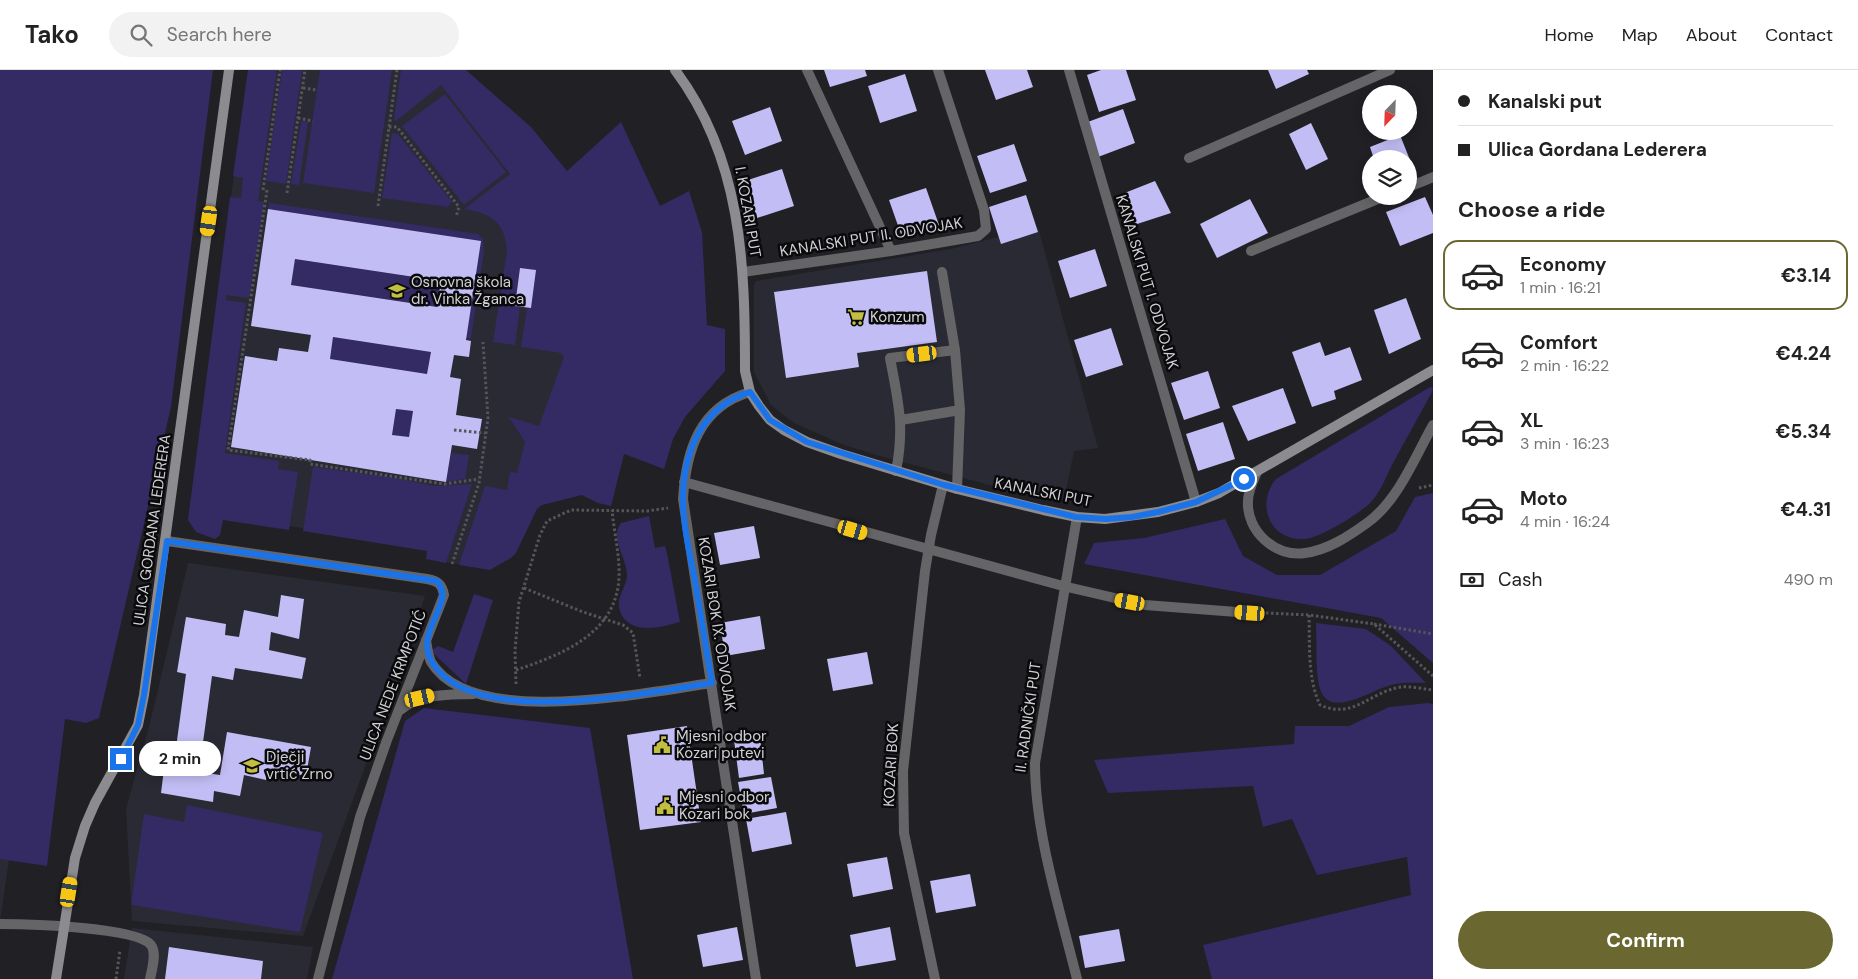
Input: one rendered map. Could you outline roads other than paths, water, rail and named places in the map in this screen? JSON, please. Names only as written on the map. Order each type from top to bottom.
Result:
[{"type":"street","name":"ULICA GORDANA LEDERERA","points":[[56,979],[75,858],[85,826],[138,725],[144,695],[167,541],[229,70]]},
{"type":"street","name":"I. KOZARI PUT","points":[[675,70],[693,94],[705,116],[724,165],[737,221],[744,313]]},
{"type":"street","points":[[807,70],[891,251]]},
{"type":"street","name":"KANALSKI PUT II. ODVOJAK","points":[[742,272],[891,251],[978,236],[986,229],[984,210],[938,70]]},
{"type":"street","name":"KANALSKI PUT I. ODVOJAK","points":[[1069,70],[1196,502]]},
{"type":"street","points":[[1189,158],[1390,70]]},
{"type":"street","points":[[1417,183],[1433,177]]},
{"type":"street","points":[[1251,251],[1363,205]]},
{"type":"street","points":[[942,272],[955,350],[960,410],[956,488]]},
{"type":"street","name":"KANALSKI PUT","points":[[744,313],[745,371],[750,392],[770,420],[784,430],[807,442],[896,471],[944,485],[1076,517],[1132,517],[1196,502],[1257,472],[1433,370]]},
{"type":"street","points":[[896,471],[900,449],[901,420],[890,358],[955,350]]},
{"type":"street","name":"KOZARI BOK IX. ODVOJAK","points":[[750,392],[727,400],[705,422],[695,438],[684,482],[683,506],[712,683],[756,979]]},
{"type":"street","points":[[901,420],[960,410]]},
{"type":"street","points":[[1257,472],[1248,500],[1252,524],[1261,537],[1271,545],[1287,552],[1302,554],[1316,552],[1332,545],[1379,513],[1402,480],[1433,425]]},
{"type":"street","points":[[684,482],[929,551],[1063,586],[1145,604],[1250,613]]},
{"type":"street","name":"KOZARI BOK","points":[[935,979],[904,833],[903,771],[929,551],[944,485]]},
{"type":"street","name":"II. RADNIČKI PUT","points":[[1076,517],[1035,763],[1035,792],[1076,979]]},
{"type":"street","name":"ULICA NEDE KRMPOTIĆ","points":[[167,541],[437,581],[442,587],[444,595],[398,711],[360,817],[318,979]]},
{"type":"street","points":[[426,640],[430,658],[438,670],[450,681],[479,694]]},
{"type":"street","points":[[398,711],[410,702],[432,696],[479,694],[517,700],[579,702],[712,683]]},
{"type":"street","points":[[0,924],[63,925],[139,938],[151,945],[154,952],[150,979]]},
{"type":"place","name":"Osnovna škola dr. Vinka Žganca","points":[[397,291]]},
{"type":"place","name":"Konzum","points":[[856,317]]},
{"type":"place","name":"Mjesni odbor Kozari putevi","points":[[662,745]]},
{"type":"place","name":"Dječji vrtić Zrno","points":[[252,766]]},
{"type":"place","name":"Mjesni odbor Kozari bok","points":[[665,806]]}]
